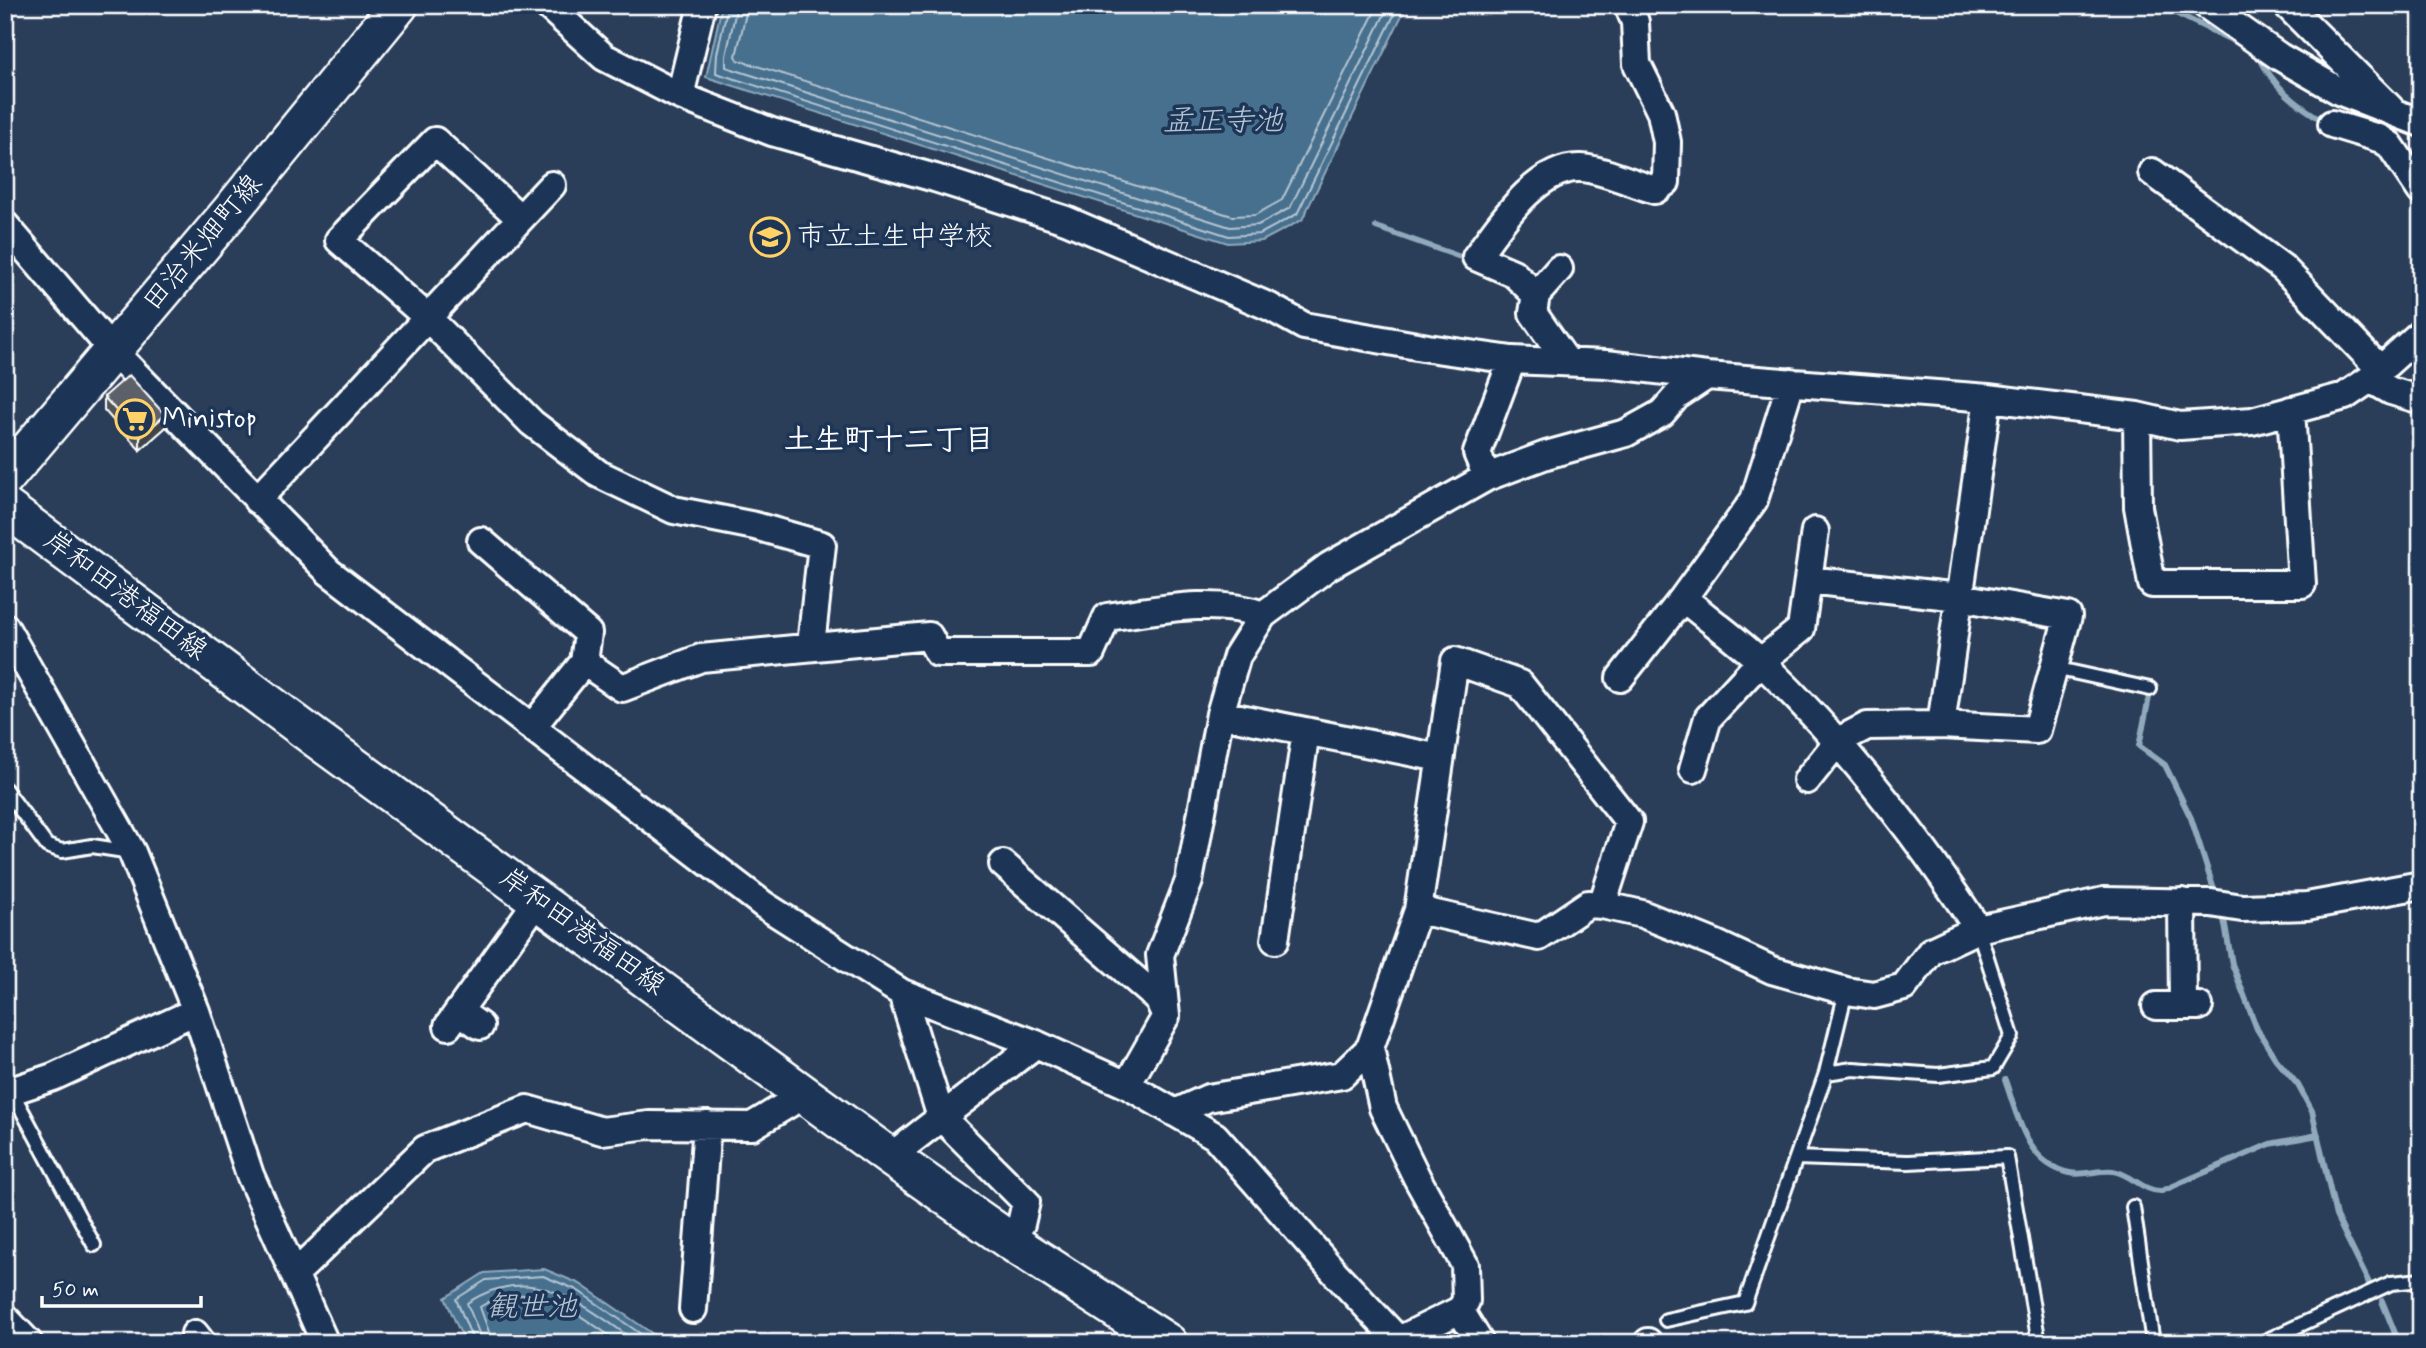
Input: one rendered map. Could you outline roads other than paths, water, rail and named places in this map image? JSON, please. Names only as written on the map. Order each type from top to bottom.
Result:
[{"type":"street","name":"田治米畑町線","points":[[5,478],[399,5]]},
{"type":"street","points":[[547,5],[604,57],[680,96],[772,132],[935,178],[1066,220],[1270,307],[1304,326],[1512,360],[1567,362],[1988,398],[2137,416],[2180,426],[2252,421],[2345,396],[2375,374],[2421,333]]},
{"type":"street","points":[[680,96],[702,5]]},
{"type":"street","points":[[1536,295],[1513,273],[1476,257],[1516,202],[1558,172],[1581,168],[1654,190],[1666,182],[1667,142],[1661,113],[1637,64],[1635,22],[1628,5]]},
{"type":"street","points":[[2206,5],[2280,57],[2341,92],[2421,123]]},
{"type":"street","points":[[2287,5],[2378,93],[2393,112]]},
{"type":"street","points":[[2393,112],[2421,111]]},
{"type":"street","points":[[2381,139],[2393,112]]},
{"type":"street","points":[[2332,124],[2381,139],[2390,145],[2421,191]]},
{"type":"street","points":[[519,217],[435,141],[339,240],[428,318],[532,424],[599,474],[674,510],[755,526],[822,545],[811,645]]},
{"type":"street","points":[[2152,172],[2283,268],[2391,391],[2421,400]]},
{"type":"street","points":[[257,500],[519,217],[552,185]]},
{"type":"street","points":[[5,225],[113,351],[329,572],[764,905],[902,993],[1036,1044],[1127,1084],[1215,1136],[1337,1275],[1400,1341],[1461,1310],[1466,1300],[1465,1265],[1417,1178],[1383,1108],[1370,1048]]},
{"type":"street","points":[[1559,269],[1536,295],[1533,313],[1567,362]]},
{"type":"street","points":[[1487,477],[1477,453],[1512,360]]},
{"type":"street","points":[[1127,1084],[1166,1016],[1160,955],[1189,881],[1220,714],[1237,656],[1264,615],[1329,566],[1487,477],[1546,455],[1626,433],[1662,413],[1677,396],[1707,376]]},
{"type":"street","points":[[1620,678],[1683,598],[1754,500],[1790,382]]},
{"type":"street","points":[[1941,725],[1988,398]]},
{"type":"street","points":[[2137,416],[2138,508],[2152,584],[2302,584],[2291,410]]},
{"type":"street","name":"岸和田港福田線","points":[[5,507],[890,1157],[1010,1241],[1168,1343]]},
{"type":"street","points":[[1693,769],[1708,718],[1760,662],[1801,629],[1815,531]]},
{"type":"street","points":[[481,541],[588,633],[584,662],[533,726]]},
{"type":"street","points":[[1807,780],[1838,741],[1867,726],[1941,725],[2037,730],[2068,616],[1959,597],[1808,580]]},
{"type":"street","points":[[1683,598],[1760,662],[1838,741],[1948,884],[1978,929]]},
{"type":"street","points":[[584,662],[622,688],[701,658],[811,645],[929,636],[938,653],[1091,653],[1107,617],[1177,607],[1239,606],[1264,615]]},
{"type":"street","points":[[5,627],[132,852],[196,1011],[250,1175],[325,1343]]},
{"type":"street","points":[[1175,1113],[1208,1098],[1342,1075],[1370,1048],[1418,910],[1455,661],[1520,684],[1629,822],[1602,905]]},
{"type":"street","points":[[1220,714],[1440,758]]},
{"type":"street","points":[[1275,940],[1306,731]]},
{"type":"street","points":[[1003,864],[1158,999],[1166,1016]]},
{"type":"street","points":[[1418,910],[1539,937],[1588,904],[1602,905],[1642,914],[1772,970],[1846,991],[1874,995],[1904,987],[1931,951],[1978,929],[2104,901],[2182,902],[2242,908],[2306,906],[2421,885]]},
{"type":"street","points":[[462,1021],[538,900]]},
{"type":"street","points":[[2156,1006],[2191,1006],[2182,902]]},
{"type":"street","points":[[902,993],[942,1117],[1026,1202],[1021,1224],[1010,1241]]},
{"type":"street","points":[[8,1092],[53,1077],[196,1011]]},
{"type":"street","points":[[890,1157],[1036,1044]]},
{"type":"street","points":[[295,1274],[425,1149],[527,1110],[602,1131],[649,1125],[752,1126],[805,1094]]},
{"type":"street","points":[[693,1309],[707,1125]]},
{"type":"street","points":[[1461,1310],[1480,1343]]},
{"type":"street","points":[[5,1318],[29,1343]]},
{"type":"lane","points":[[2054,668],[2150,689]]},
{"type":"lane","points":[[5,789],[47,846],[62,851],[92,846],[132,852]]},
{"type":"lane","points":[[1826,1073],[1853,1069],[1938,1075],[1993,1068],[2012,1036],[1978,929]]},
{"type":"lane","points":[[1667,1320],[1745,1303],[1826,1073],[1846,991]]},
{"type":"lane","points":[[8,1092],[94,1245]]},
{"type":"lane","points":[[1796,1158],[1909,1162],[2007,1157],[2039,1343]]},
{"type":"lane","points":[[2133,1207],[2153,1343]]},
{"type":"lane","points":[[2261,1343],[2390,1283],[2421,1280]]},
{"type":"water","name":"孟正寺池","points":[[722,5],[1407,5],[1302,220],[1262,241],[1228,243],[706,77]]},
{"type":"water","name":"観世池","points":[[544,1269],[580,1284],[666,1343],[469,1343],[459,1330],[445,1298],[484,1273]]},
{"type":"waterway","points":[[2159,5],[2242,45]]},
{"type":"waterway","points":[[2258,53],[2277,85],[2327,123]]},
{"type":"waterway","points":[[1376,227],[1469,260]]},
{"type":"waterway","points":[[2152,683],[2139,746],[2165,765],[2191,818],[2215,893]]},
{"type":"waterway","points":[[2223,914],[2232,964],[2257,1029],[2275,1058],[2298,1085],[2312,1111],[2336,1216],[2369,1283]]},
{"type":"waterway","points":[[2005,1080],[2026,1137],[2043,1160],[2070,1173],[2113,1171],[2155,1191],[2162,1191],[2270,1144],[2318,1135]]},
{"type":"waterway","points":[[2382,1301],[2399,1343]]},
{"type":"place","name":"市立土生中学校","points":[[770,237]]},
{"type":"place","name":"Ministop","points":[[135,419]]},
{"type":"district","name":"土生町十二丁目","points":[[889,440]]}]
